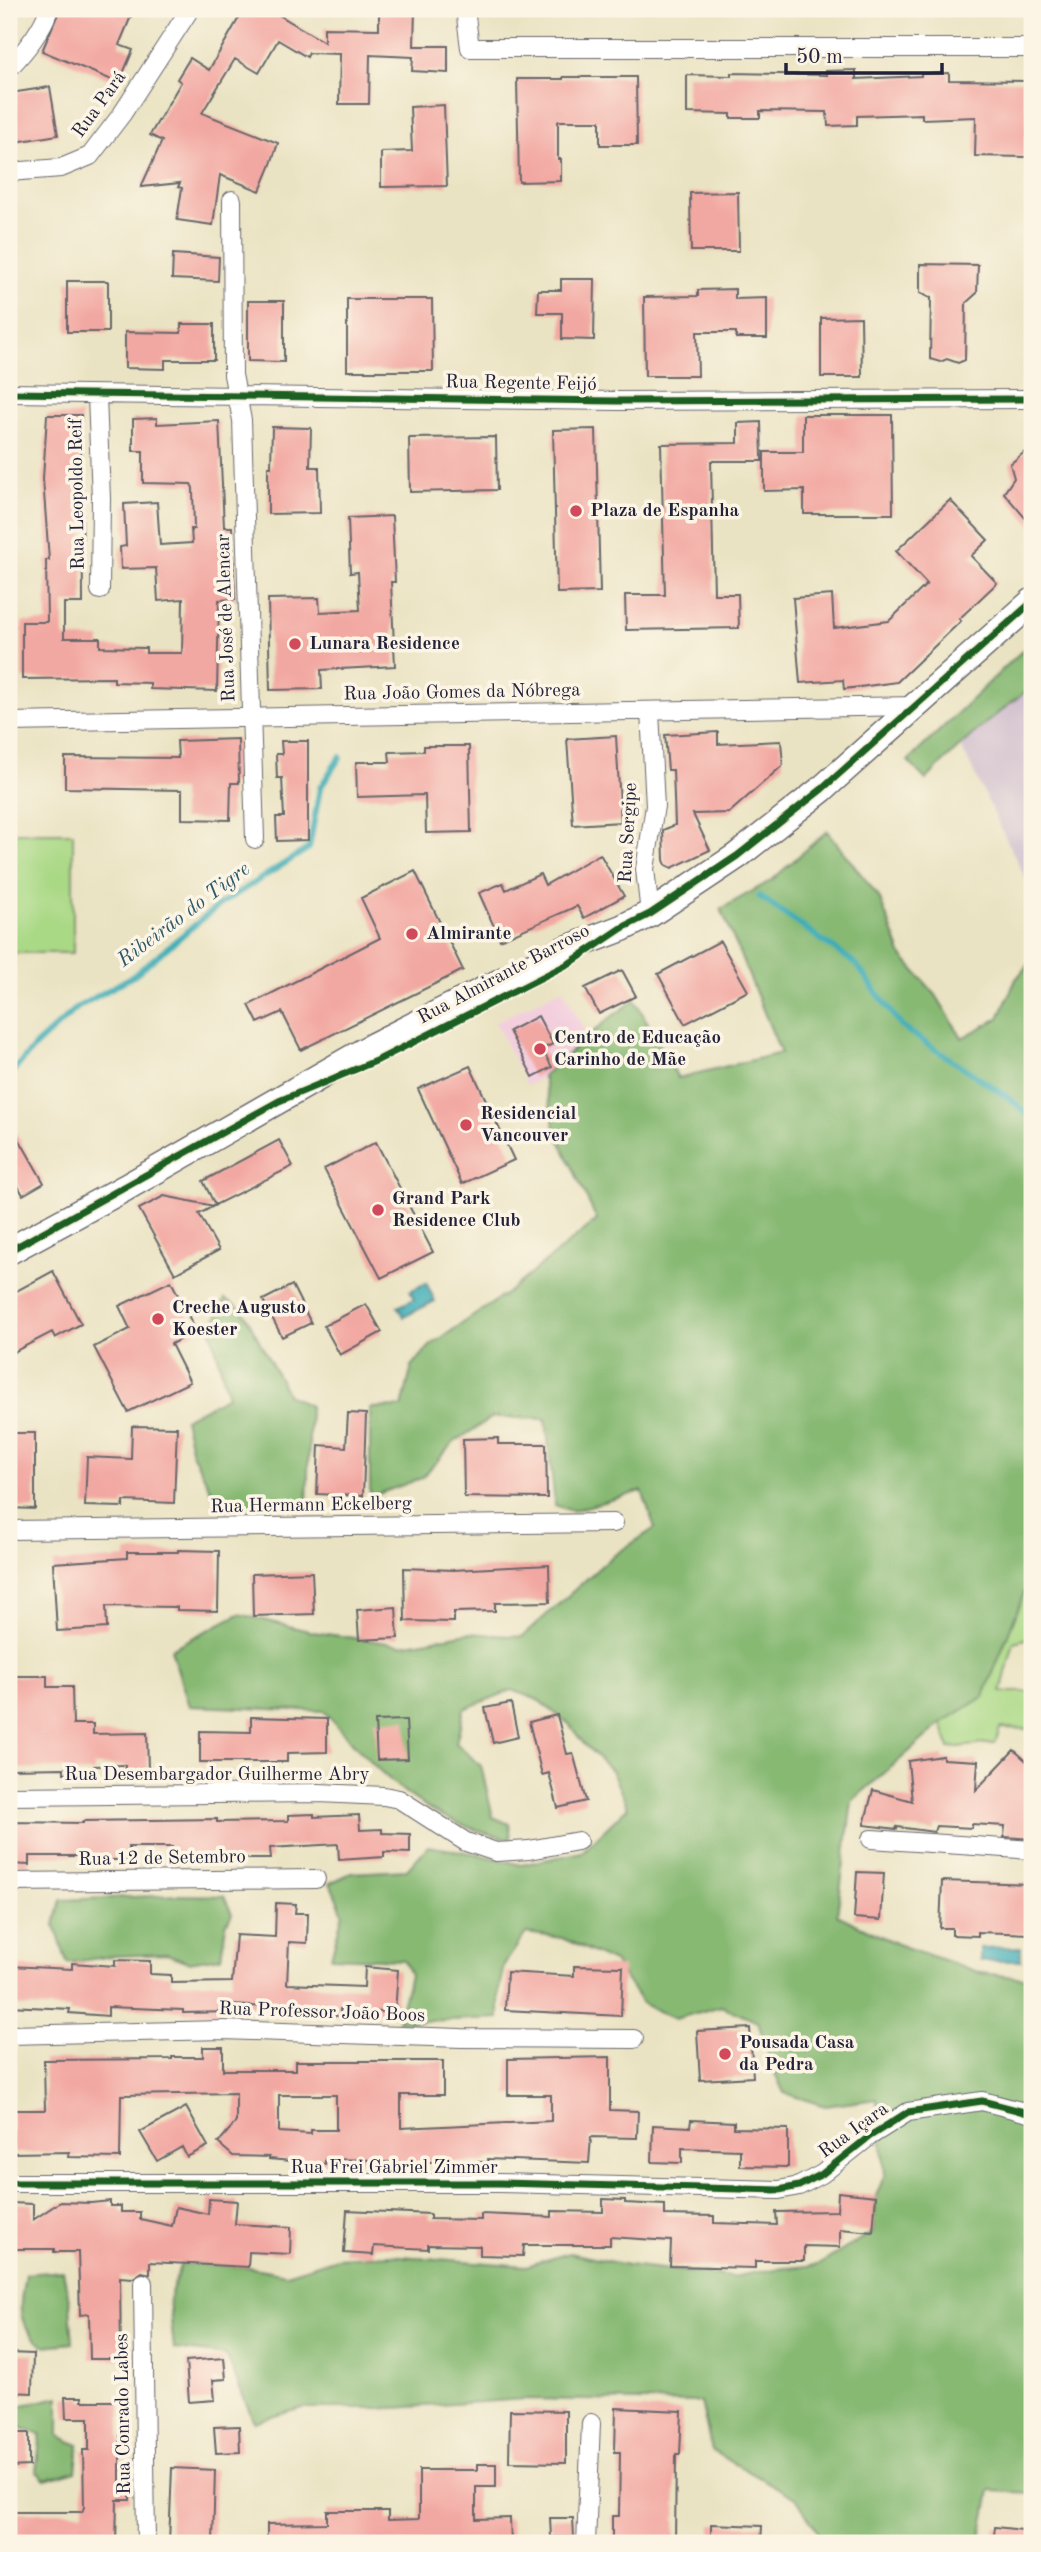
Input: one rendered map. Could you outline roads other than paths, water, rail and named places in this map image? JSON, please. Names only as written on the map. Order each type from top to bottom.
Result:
[{"type":"main road","name":"Rua Almirante Barroso","points":[[9,1251],[385,1040],[564,950],[622,928],[650,914],[737,856],[846,769],[1032,602]]},
{"type":"street","points":[[9,68],[22,55],[45,21],[49,9]]},
{"type":"street","name":"Rua Pará","points":[[9,172],[61,168],[90,156],[122,114],[190,9]]},
{"type":"street","points":[[465,9],[470,48],[1032,48]]},
{"type":"street","name":"Rua José de Alencar","points":[[232,200],[233,375],[242,420],[255,839]]},
{"type":"street","name":"Rua Regente Feijó","points":[[9,393],[628,401],[1032,399]]},
{"type":"street","name":"Rua Leopoldo Reif","points":[[97,396],[100,590]]},
{"type":"street","name":"Rua João Gomes da Nóbrega","points":[[9,722],[916,706]]},
{"type":"street","name":"Rua Sergipe","points":[[650,712],[655,806],[645,869],[650,914]]},
{"type":"street","name":"Rua Hermann Eckelberg","points":[[9,1530],[614,1523]]},
{"type":"street","name":"Rua Desembargador Guilherme Abry","points":[[9,1796],[319,1793],[384,1796],[399,1799],[466,1842],[496,1852],[529,1850],[578,1841]]},
{"type":"street","points":[[871,1839],[1032,1850]]},
{"type":"street","name":"Rua 12 de Setembro","points":[[9,1882],[316,1879]]},
{"type":"street","name":"Rua Professor João Boos","points":[[9,2035],[223,2030],[461,2038],[634,2039]]},
{"type":"street","name":"Rua Içara","points":[[779,2190],[799,2186],[822,2174],[870,2136],[908,2112],[982,2101],[1032,2114]]},
{"type":"street","name":"Rua Frei Gabriel Zimmer","points":[[9,2183],[499,2183],[779,2190]]},
{"type":"street","name":"Rua Conrado Labes","points":[[143,2283],[146,2543]]},
{"type":"street","points":[[586,2543],[591,2423]]},
{"type":"water","points":[[426,1283],[435,1301],[404,1317],[398,1307],[414,1299],[410,1291]]},
{"type":"water","points":[[1021,1947],[1021,1961],[980,1961],[980,1948]]},
{"type":"waterway","name":"Ribeirão do Tigre","points":[[9,1076],[36,1045],[78,1007],[133,976],[219,905],[309,848],[320,788],[340,757]]},
{"type":"waterway","name":"Ribeirão do Tigre","points":[[759,896],[856,964],[902,1027],[1009,1098],[1032,1118]]},
{"type":"place","name":"Plaza de Espanha","points":[[576,511]]},
{"type":"place","name":"Lunara Residence","points":[[295,644]]},
{"type":"place","name":"Almirante","points":[[412,934]]},
{"type":"place","name":"Centro de Educação Carinho de Mãe","points":[[540,1049]]},
{"type":"place","name":"Residencial Vancouver","points":[[466,1125]]},
{"type":"place","name":"Grand Park Residence Club","points":[[378,1210]]},
{"type":"place","name":"Creche Augusto Koester","points":[[158,1319]]},
{"type":"place","name":"Pousada Casa da Pedra","points":[[725,2054]]}]
